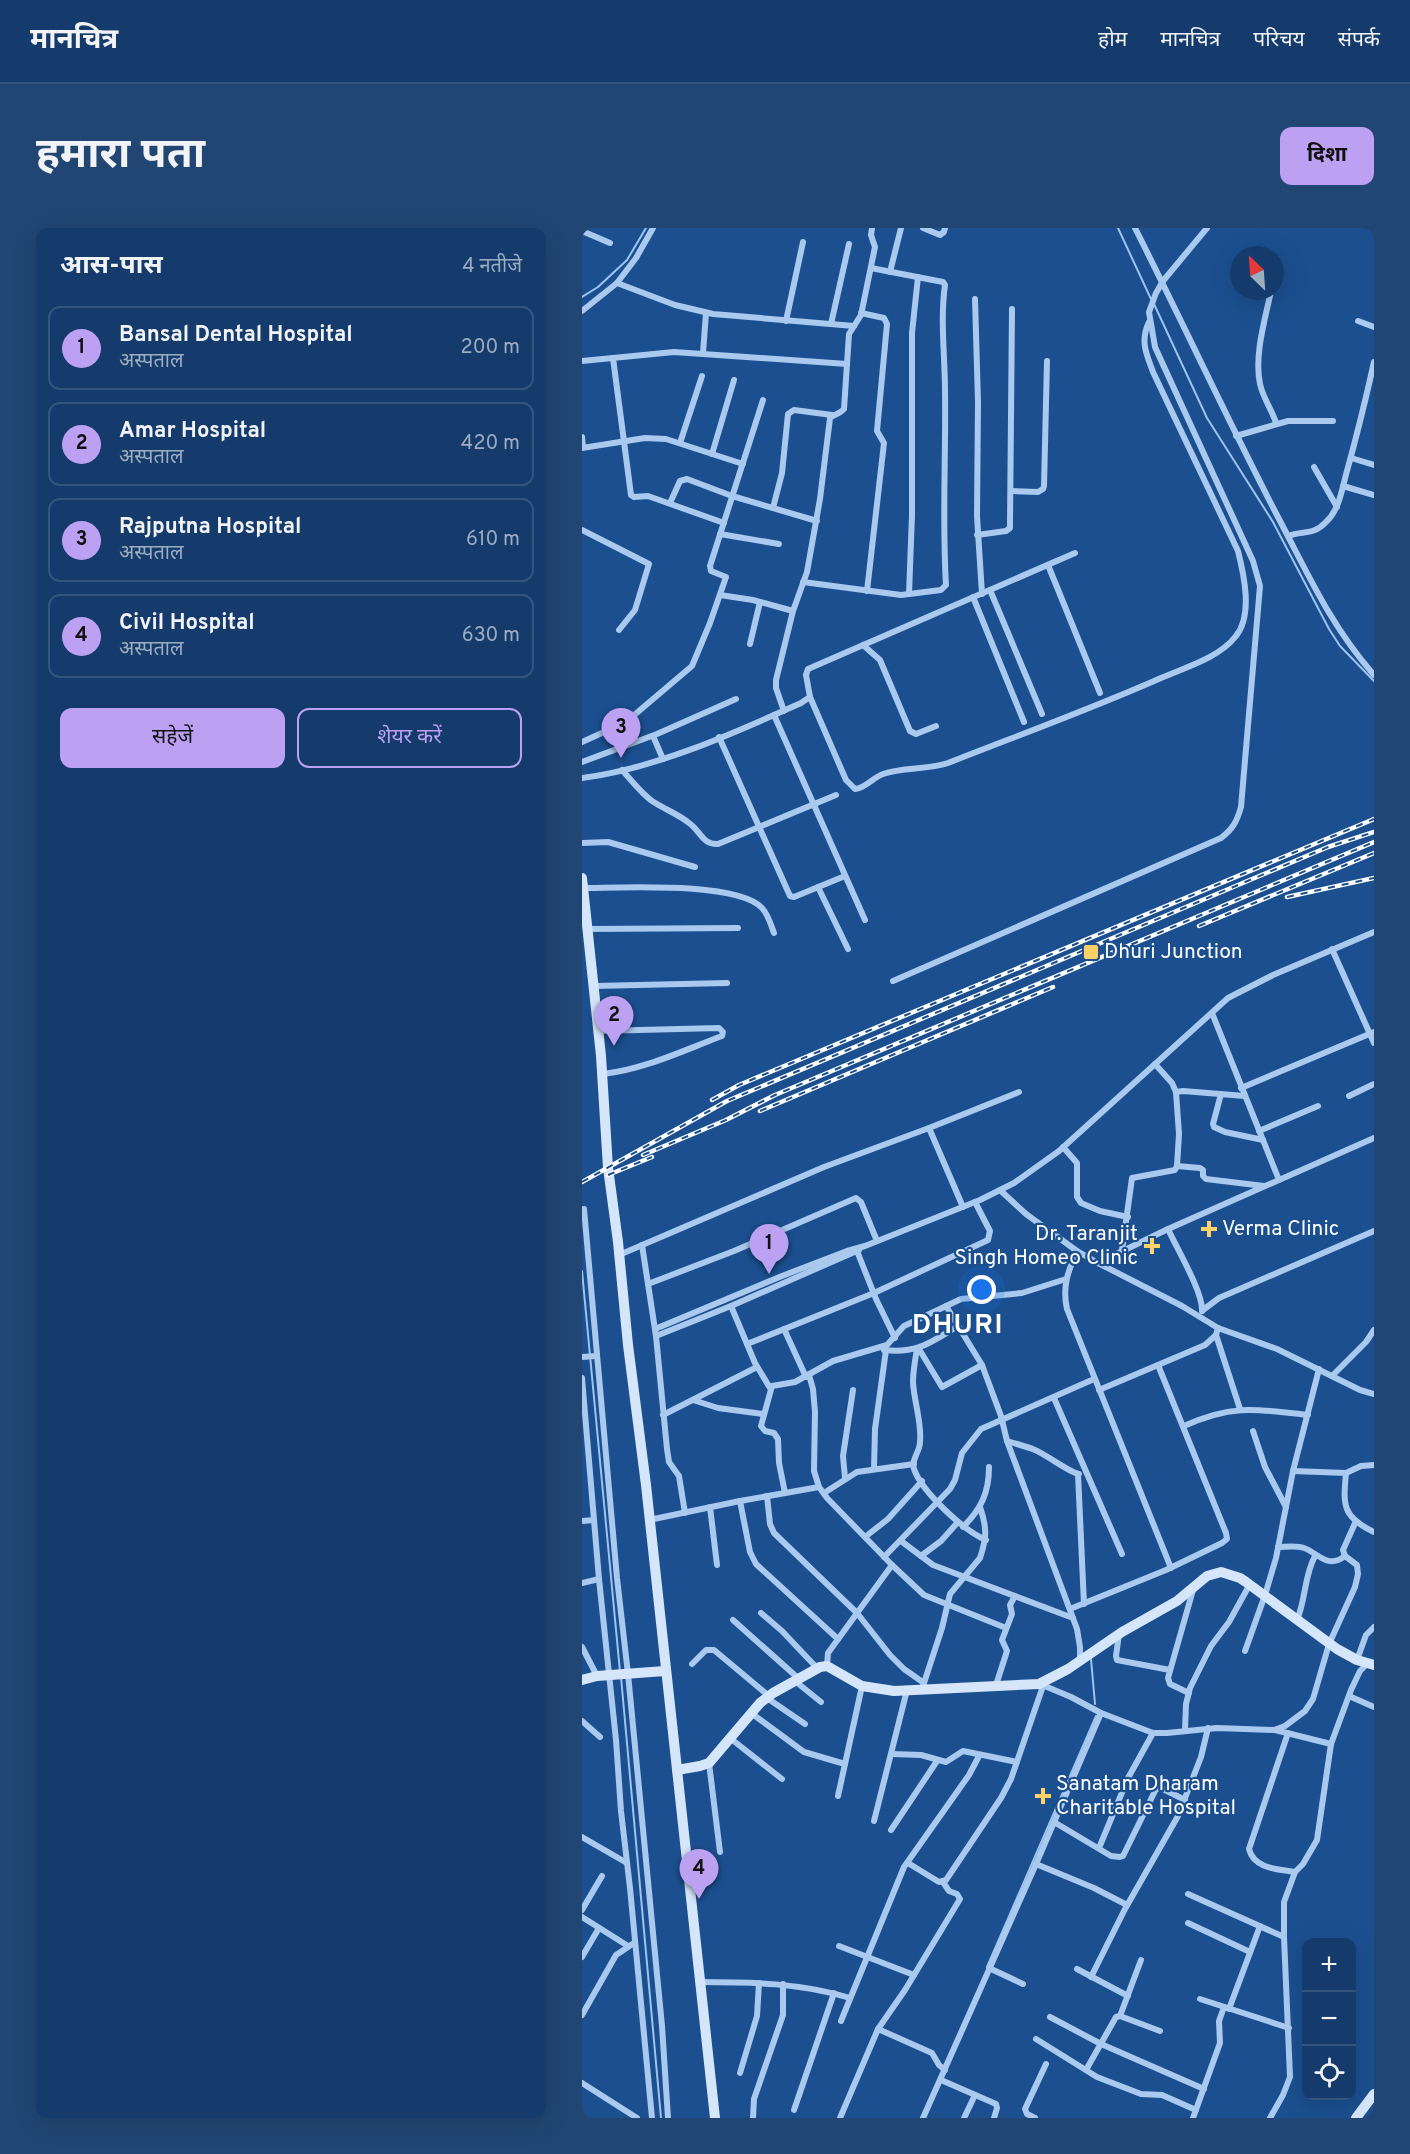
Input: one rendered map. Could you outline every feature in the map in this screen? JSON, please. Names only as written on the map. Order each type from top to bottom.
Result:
[{"type":"street","points":[[582,310],[617,283],[636,258],[653,228]]},
{"type":"street","points":[[773,508],[782,473],[788,414],[794,410],[832,416],[844,409],[849,334],[861,313],[871,268],[875,248],[871,235],[872,228]]},
{"type":"street","points":[[890,272],[901,228]]},
{"type":"street","points":[[923,228],[940,234],[945,228]]},
{"type":"street","points":[[1135,228],[1163,281],[1236,436],[1334,623],[1374,675]]},
{"type":"street","points":[[893,981],[1221,838],[1236,824],[1241,807],[1260,586],[1253,561],[1155,347],[1150,320],[1151,305],[1163,281],[1207,228]]},
{"type":"street","points":[[582,231],[610,243]]},
{"type":"street","points":[[786,321],[803,242]]},
{"type":"street","points":[[831,324],[849,244]]},
{"type":"street","points":[[803,582],[909,594],[941,590],[946,585],[943,532],[945,390],[943,309],[945,285],[943,282],[871,268]]},
{"type":"street","points":[[909,594],[912,515],[912,313],[918,277]]},
{"type":"street","points":[[617,283],[675,305],[706,313],[854,326]]},
{"type":"street","points":[[975,299],[978,402],[977,535],[982,594]]},
{"type":"street","points":[[1269,300],[1258,373],[1262,390],[1276,423]]},
{"type":"street","points":[[977,535],[1006,531],[1010,528],[1012,309]]},
{"type":"street","points":[[703,353],[706,313]]},
{"type":"street","points":[[861,313],[884,318],[886,324],[877,431],[884,443],[867,591]]},
{"type":"street","points":[[1075,553],[806,671],[810,698],[846,780],[855,789],[862,789],[883,774],[932,768],[948,763],[1118,697],[1213,655],[1237,636],[1245,608],[1245,579],[1239,551],[1143,346],[1144,331],[1150,320]]},
{"type":"street","points":[[1358,321],[1374,327]]},
{"type":"street","points":[[582,362],[662,353],[703,353],[847,364]]},
{"type":"street","points":[[613,358],[631,495],[634,497],[648,496],[724,523]]},
{"type":"street","points":[[1011,491],[1038,492],[1044,486],[1047,361]]},
{"type":"street","points":[[1288,536],[1318,530],[1337,507],[1374,362]]},
{"type":"street","points":[[680,443],[702,376]]},
{"type":"street","points":[[712,454],[734,380]]},
{"type":"street","points":[[582,742],[626,722],[692,666],[726,577],[710,570],[763,400]]},
{"type":"street","points":[[784,711],[776,688],[776,680],[793,611],[807,572],[817,521],[829,423],[832,416]]},
{"type":"street","points":[[1236,436],[1276,423],[1298,420],[1333,421]]},
{"type":"street","points":[[582,437],[583,448],[654,437],[680,443],[743,464]]},
{"type":"street","points":[[1351,458],[1374,465]]},
{"type":"street","points":[[1314,467],[1337,507]]},
{"type":"street","points":[[670,503],[683,480],[687,479],[732,496],[817,521]]},
{"type":"street","points":[[1343,486],[1374,495]]},
{"type":"street","points":[[582,530],[649,564],[635,610],[619,630]]},
{"type":"street","points":[[720,534],[779,544]]},
{"type":"street","points":[[1048,565],[1100,693]]},
{"type":"street","points":[[990,590],[1042,714]]},
{"type":"street","points":[[720,595],[793,611]]},
{"type":"street","points":[[973,597],[1024,722]]},
{"type":"street","points":[[750,644],[760,602]]},
{"type":"street","points":[[863,645],[880,660],[910,732],[916,734],[936,726]]},
{"type":"street","points":[[582,778],[663,759],[784,711],[810,698]]},
{"type":"street","points":[[582,762],[653,736],[736,699]]},
{"type":"street","points":[[774,715],[865,920]]},
{"type":"street","points":[[653,736],[663,759]]},
{"type":"street","points":[[719,737],[790,896],[794,897],[845,876]]},
{"type":"street","points":[[622,770],[646,796],[687,821],[701,837],[712,845],[836,795]]},
{"type":"street","points":[[582,843],[608,842],[695,867]]},
{"type":"street","points":[[715,2118],[650,1520],[608,1168],[603,1074],[583,883],[668,888],[741,897],[762,908],[774,933]]},
{"type":"street","points":[[818,887],[848,949]]},
{"type":"street","points":[[588,929],[738,928]]},
{"type":"street","points":[[655,1332],[793,1272],[878,1241],[1001,1191],[1063,1147],[1238,992],[1374,932]]},
{"type":"street","points":[[1332,949],[1372,1032],[1374,1044]]},
{"type":"street","points":[[594,986],[727,983]]},
{"type":"street","points":[[1212,1013],[1279,1180]]},
{"type":"street","points":[[599,1031],[719,1028],[723,1032],[722,1035],[648,1066],[625,1072],[603,1074]]},
{"type":"street","points":[[1241,1088],[1372,1032]]},
{"type":"street","points":[[1122,1250],[1132,1178],[1168,1173],[1175,1170],[1177,1166],[1179,1134],[1176,1092],[1172,1083],[1155,1064]]},
{"type":"street","points":[[1349,1095],[1374,1084]]},
{"type":"street","points":[[619,1255],[824,1167],[1019,1092]]},
{"type":"street","points":[[1176,1092],[1245,1096]]},
{"type":"street","points":[[1221,1094],[1214,1127],[1225,1132],[1263,1140]]},
{"type":"street","points":[[1259,1131],[1318,1106]]},
{"type":"street","points":[[928,1128],[963,1207]]},
{"type":"street","points":[[1098,1263],[1168,1229],[1374,1138]]},
{"type":"street","points":[[1063,1147],[1077,1163],[1077,1197],[1081,1203],[1100,1211],[1128,1217]]},
{"type":"street","points":[[1177,1166],[1200,1168],[1206,1179],[1264,1186]]},
{"type":"street","points":[[1001,1191],[1026,1214],[1077,1251],[1098,1263],[1202,1313],[1218,1328],[1269,1345],[1360,1390],[1374,1394]]},
{"type":"street","points":[[648,1284],[734,1251],[856,1198],[861,1202],[878,1241]]},
{"type":"street","points":[[747,1344],[874,1293],[987,1240],[990,1231],[975,1202]]},
{"type":"street","points":[[584,1209],[616,1578],[631,1945],[652,2118]]},
{"type":"street","points":[[1168,1229],[1195,1284],[1202,1313]]},
{"type":"street","points":[[1202,1313],[1219,1298],[1374,1232]]},
{"type":"street","points":[[642,1245],[655,1332],[669,1462],[679,1476],[685,1513]]},
{"type":"street","points":[[655,1332],[730,1306],[865,1246]]},
{"type":"street","points":[[857,1251],[895,1338]]},
{"type":"street","points":[[1077,1251],[1064,1290],[1067,1309],[1171,1568]]},
{"type":"street","points":[[785,1493],[779,1463],[778,1439],[774,1433],[762,1429],[761,1426],[770,1388],[774,1385],[795,1382],[851,1354],[887,1345],[904,1326],[969,1297],[1022,1293],[1066,1279]]},
{"type":"street","points":[[730,1306],[757,1367],[770,1388]]},
{"type":"street","points":[[946,1306],[982,1365],[1002,1420],[1007,1441],[1073,1618],[1079,1639],[1080,1661]]},
{"type":"street","points":[[878,1348],[907,1351],[918,1349],[958,1326]]},
{"type":"street","points":[[1099,1390],[1206,1345],[1216,1335],[1218,1328]]},
{"type":"street","points":[[784,1329],[813,1389],[814,1472],[819,1487],[884,1557],[924,1595],[1006,1628]]},
{"type":"street","points":[[1332,1376],[1366,1342],[1374,1330]]},
{"type":"street","points":[[1216,1335],[1240,1409]]},
{"type":"street","points":[[918,1349],[942,1387],[982,1365]]},
{"type":"street","points":[[918,1349],[913,1379],[921,1439],[914,1464],[916,1472],[937,1502],[972,1534],[986,1540]]},
{"type":"street","points":[[874,1469],[875,1429],[886,1350]]},
{"type":"street","points":[[583,1357],[595,1356]]},
{"type":"street","points":[[1070,1609],[1171,1568],[1222,1543],[1227,1537],[1158,1365]]},
{"type":"street","points":[[663,1415],[757,1367]]},
{"type":"street","points":[[1245,1650],[1265,1595],[1278,1547],[1293,1471],[1319,1368]]},
{"type":"street","points":[[582,1378],[585,1443],[599,1579],[620,1675],[662,2026],[668,2118]]},
{"type":"street","points":[[884,1557],[953,1486],[962,1453],[973,1441],[978,1431],[1094,1379]]},
{"type":"street","points":[[845,1478],[843,1456],[853,1390]]},
{"type":"street","points":[[1054,1398],[1122,1554]]},
{"type":"street","points":[[693,1400],[718,1408],[763,1414]]},
{"type":"street","points":[[1184,1426],[1208,1416],[1240,1409],[1308,1415]]},
{"type":"street","points":[[1253,1431],[1265,1467],[1286,1508]]},
{"type":"street","points":[[1007,1441],[1035,1450],[1061,1464],[1072,1473],[1078,1474],[1085,1471]]},
{"type":"street","points":[[824,1493],[857,1472],[914,1464]]},
{"type":"street","points":[[1293,1471],[1346,1473],[1361,1466],[1374,1465]]},
{"type":"street","points":[[921,1556],[980,1507],[987,1491],[989,1467]]},
{"type":"street","points":[[1346,1473],[1344,1506],[1356,1521],[1374,1532]]},
{"type":"street","points":[[1078,1474],[1084,1604]]},
{"type":"street","points":[[866,1537],[888,1519],[922,1481]]},
{"type":"street","points":[[650,1520],[819,1487]]},
{"type":"street","points":[[767,1496],[770,1524],[774,1533],[857,1613],[890,1655],[923,1686]]},
{"type":"street","points":[[740,1501],[750,1552],[756,1564],[838,1639]]},
{"type":"street","points":[[710,1507],[717,1565]]},
{"type":"street","points":[[923,1686],[942,1628],[950,1594],[980,1558],[986,1540],[985,1523],[980,1507]]},
{"type":"street","points":[[582,1521],[594,1520]]},
{"type":"street","points":[[1274,1730],[1296,1719],[1310,1705],[1329,1644],[1357,1580],[1357,1566],[1345,1556],[1343,1550],[1356,1521]]},
{"type":"street","points":[[901,1541],[933,1564],[963,1578],[1073,1618]]},
{"type":"street","points":[[1278,1547],[1305,1548],[1315,1556],[1333,1561],[1345,1556]]},
{"type":"street","points":[[1296,1620],[1304,1602],[1309,1569],[1315,1556]]},
{"type":"street","points":[[677,1770],[708,1763],[750,1712],[768,1697],[822,1667],[838,1639],[892,1565]]},
{"type":"street","points":[[942,1882],[946,1880],[1001,1798],[1017,1762],[1041,1685],[1119,1633],[1162,1611],[1207,1576],[1221,1572],[1240,1578],[1329,1644],[1366,1663]]},
{"type":"street","points":[[582,1583],[599,1579]]},
{"type":"street","points":[[1185,1730],[1186,1704],[1189,1693],[1211,1646],[1229,1622],[1250,1584]]},
{"type":"street","points":[[1189,1693],[1170,1684],[1168,1678],[1194,1587]]},
{"type":"street","points":[[996,1685],[1007,1651],[1001,1642],[1012,1614],[1010,1605],[1015,1596]]},
{"type":"street","points":[[761,1613],[822,1667],[862,1686],[879,1690],[907,1690],[923,1686],[1041,1685],[1071,1697],[1101,1713],[1153,1733],[1208,1728],[1274,1730],[1331,1744]]},
{"type":"street","points":[[733,1620],[821,1702]]},
{"type":"street","points":[[1270,2118],[1290,2077],[1284,1902],[1295,1872],[1308,1858],[1317,1840],[1331,1744],[1356,1679],[1366,1663],[1366,1635],[1374,1627]]},
{"type":"street","points":[[1119,1633],[1116,1656],[1118,1660],[1170,1670]]},
{"type":"street","points":[[582,1649],[597,1676]]},
{"type":"street","points":[[692,1664],[706,1650],[714,1650],[768,1697],[805,1724]]},
{"type":"street","points":[[582,1680],[597,1676],[665,1671]]},
{"type":"street","points":[[838,1796],[862,1686]]},
{"type":"street","points":[[874,1821],[907,1690]]},
{"type":"street","points":[[1349,1696],[1374,1707]]},
{"type":"street","points":[[750,1712],[804,1752],[845,1764]]},
{"type":"street","points":[[923,2118],[1101,1713]]},
{"type":"street","points":[[582,1721],[600,1737]]},
{"type":"street","points":[[1091,1977],[1127,1905],[1178,1816],[1201,1757],[1208,1728]]},
{"type":"street","points":[[1099,1848],[1128,1778],[1153,1733]]},
{"type":"street","points":[[1288,1733],[1249,1849],[1256,1862],[1295,1872]]},
{"type":"street","points":[[730,1737],[782,1779]]},
{"type":"street","points":[[892,1754],[921,1755],[937,1761],[950,1761],[963,1751],[1017,1762]]},
{"type":"street","points":[[841,2021],[900,1875],[969,1775],[979,1756]]},
{"type":"street","points":[[891,1830],[937,1761]]},
{"type":"street","points":[[708,1763],[720,1851]]},
{"type":"street","points":[[1054,1822],[1116,1858],[1123,1856],[1156,1789],[1161,1788],[1185,1800]]},
{"type":"street","points":[[583,1839],[627,1863]]},
{"type":"street","points":[[840,2118],[879,2029],[960,1899],[942,1882],[908,1863]]},
{"type":"street","points":[[1036,1864],[1094,1888],[1127,1905]]},
{"type":"street","points":[[582,1910],[603,1876]]},
{"type":"street","points":[[1188,1894],[1284,1936]]},
{"type":"street","points":[[582,1917],[631,1945]]},
{"type":"street","points":[[1188,1923],[1250,1952]]},
{"type":"street","points":[[1194,2118],[1220,2043],[1219,2021],[1227,2008],[1260,1926]]},
{"type":"street","points":[[582,1957],[599,1928]]},
{"type":"street","points":[[582,2015],[616,1955],[631,1945]]},
{"type":"street","points":[[839,1946],[914,1975]]},
{"type":"street","points":[[1086,2070],[1115,2018],[1120,2016],[1141,1960]]},
{"type":"street","points":[[989,1968],[1023,1984]]},
{"type":"street","points":[[1077,1969],[1128,1996]]},
{"type":"street","points":[[699,1982],[783,1984],[810,1987],[850,1998]]},
{"type":"street","points":[[740,2073],[757,2016],[759,1983]]},
{"type":"street","points":[[753,2118],[754,2099],[783,2015],[783,1984]]},
{"type":"street","points":[[794,2110],[834,1993]]},
{"type":"street","points":[[1200,1999],[1289,2028]]},
{"type":"street","points":[[1120,2016],[1160,2031]]},
{"type":"street","points":[[1050,2017],[1101,2044],[1204,2089]]},
{"type":"street","points":[[879,2029],[932,2053],[945,2070]]},
{"type":"street","points":[[1036,2039],[1097,2077],[1141,2094],[1162,2095],[1197,2110]]},
{"type":"street","points":[[1035,2118],[1027,2114],[1026,2109],[1046,2064]]},
{"type":"street","points":[[941,2080],[996,2104],[994,2118]]},
{"type":"street","points":[[582,2082],[636,2118]]},
{"type":"street","points":[[1356,2118],[1374,2094]]},
{"type":"street","points":[[964,2118],[975,2095]]},
{"type":"waterway","points":[[582,297],[598,287],[627,260],[646,228]]},
{"type":"waterway","points":[[1118,228],[1151,299]]},
{"type":"waterway","points":[[1154,304],[1207,418],[1273,522],[1329,629],[1340,646],[1374,681]]},
{"type":"waterway","points":[[582,1271],[620,1672]]},
{"type":"waterway","points":[[1091,1659],[1095,1704]]},
{"type":"waterway","points":[[621,1677],[661,2118]]},
{"type":"waterway","points":[[987,1967],[1096,1716]]},
{"type":"railway","points":[[712,1100],[739,1085],[1374,819]]},
{"type":"railway","points":[[582,1182],[727,1101],[1328,847],[1374,832]]},
{"type":"railway","points":[[643,1155],[726,1120],[775,1095],[1374,842]]},
{"type":"railway","points":[[1199,926],[1374,853]]},
{"type":"railway","points":[[1287,897],[1374,878]]},
{"type":"railway","points":[[760,1111],[1053,987]]},
{"type":"railway","points":[[608,1175],[652,1157]]},
{"type":"place","name":"Rajputna Hospital","points":[[621,758]]},
{"type":"place","name":"Dhuri Junction","points":[[1091,952]]},
{"type":"place","name":"Amar Hospital","points":[[614,1046]]},
{"type":"place","name":"Verma Clinic","points":[[1209,1229]]},
{"type":"place","name":"Dr. Taranjit Singh Homeo Clinic","points":[[1152,1246]]},
{"type":"place","name":"Bansal Dental Hospital","points":[[769,1274]]},
{"type":"place","name":"Sanatam Dharam Charitable Hospital","points":[[1043,1796]]},
{"type":"place","name":"Civil Hospital","points":[[699,1899]]},
{"type":"district","name":"DHURI","points":[[958,1326]]}]
